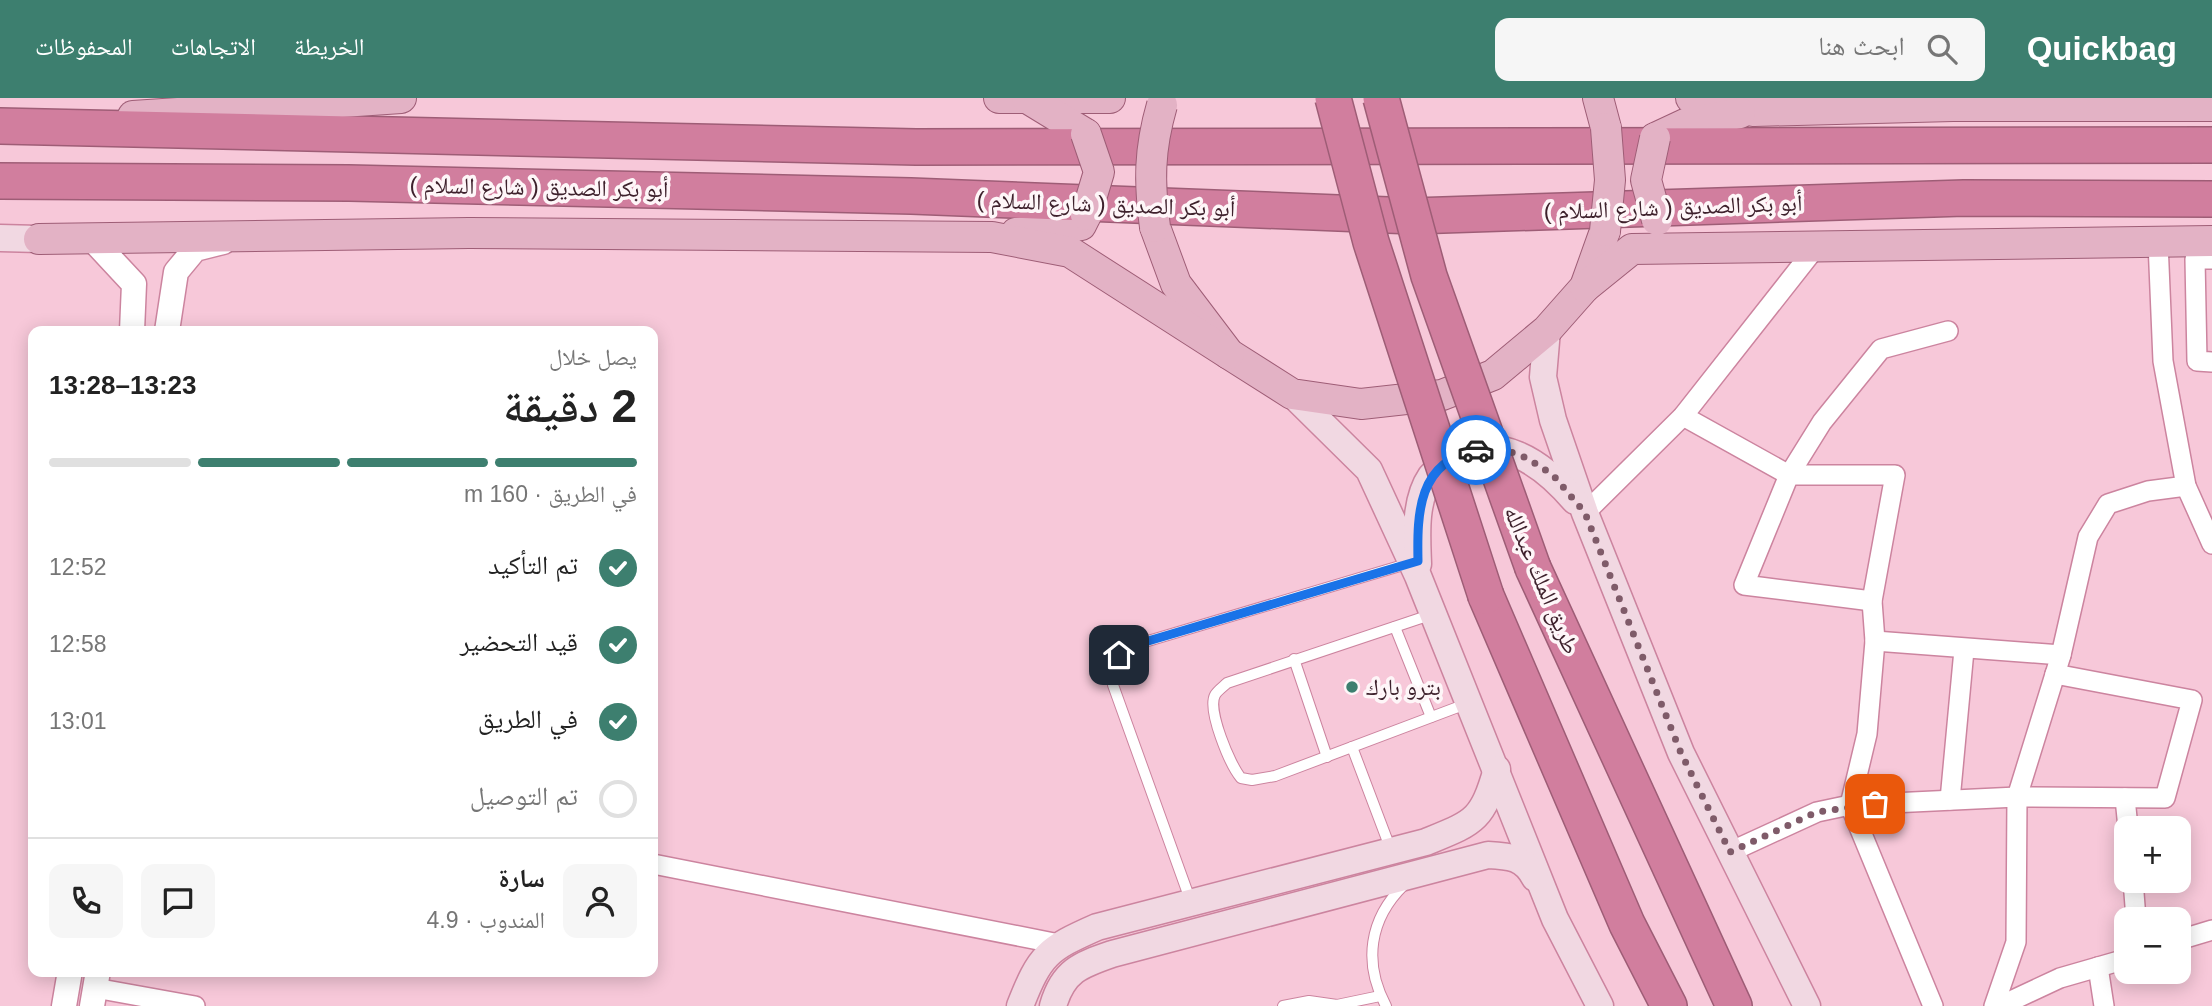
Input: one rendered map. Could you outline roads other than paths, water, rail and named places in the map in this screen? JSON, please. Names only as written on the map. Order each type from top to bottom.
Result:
[{"type":"highway","points":[[1333,98],[1371,242],[1486,596],[1628,924],[1669,1006]]},
{"type":"highway","name":"طريق الملك عبدالله","points":[[1381,98],[1429,276],[1533,568],[1734,1006]]},
{"type":"highway","name":"( شارع السلام ) أبو بكر الصديق","points":[[14,126],[916,147],[2212,145]]},
{"type":"highway","name":"( شارع السلام ) أبو بكر الصديق","points":[[3,181],[349,183],[788,193],[1413,216],[1964,198],[2212,199]]},
{"type":"main road","points":[[14,126],[183,111],[401,98]]},
{"type":"main road","points":[[999,98],[1111,98]]},
{"type":"main road","points":[[0,238],[93,240],[469,233],[992,237],[1081,225],[1099,172],[1086,134],[1027,98]]},
{"type":"main road","points":[[1585,287],[1605,231],[1610,180],[1606,128],[1598,98]]},
{"type":"main road","points":[[1691,98],[1755,111]]},
{"type":"main road","points":[[1163,102],[1153,135],[1149,178],[1155,227],[1176,284],[1229,354]]},
{"type":"main road","points":[[1700,247],[1670,231],[1657,220],[1646,180],[1656,138],[1685,124],[1755,111],[1941,102],[2212,106]]},
{"type":"main road","points":[[992,237],[1070,252],[1292,394],[1369,470],[1416,566],[1555,919]]},
{"type":"main road","points":[[1292,394],[1361,404],[1442,396],[1493,375],[1547,330],[1585,287],[1632,249],[2212,241]]},
{"type":"main road","points":[[1547,330],[1544,377],[1553,420],[1585,513],[1681,753],[1807,1006]]},
{"type":"main road","points":[[1416,566],[1416,517],[1432,475],[1461,453],[1495,446],[1527,458],[1553,475],[1585,513]]},
{"type":"main road","points":[[1020,1006],[1034,970],[1059,944],[1097,927],[1391,851],[1469,824],[1487,804],[1497,769]]},
{"type":"main road","points":[[1053,1006],[1059,987],[1079,966],[1112,954],[1488,855],[1514,856],[1528,865],[1600,1006]]},
{"type":"street","points":[[168,326],[176,272],[195,249],[244,237]]},
{"type":"street","points":[[93,240],[134,284],[132,326]]},
{"type":"street","points":[[2158,242],[2163,361],[2186,486],[2212,544]]},
{"type":"street","points":[[1585,513],[1683,416],[1816,247]]},
{"type":"street","points":[[2212,259],[2195,260],[2197,361],[2212,362]]},
{"type":"street","points":[[1872,601],[1744,585],[1789,475],[1822,422],[1881,349],[1948,331]]},
{"type":"street","points":[[1683,416],[1789,475],[1895,475],[1872,601],[1875,641],[1867,733],[1850,805],[1933,1006]]},
{"type":"street","points":[[1997,1006],[2016,942],[2017,797],[2061,655],[2088,537],[2108,504],[2148,491],[2186,486]]},
{"type":"street","points":[[1875,641],[1964,650],[2061,655]]},
{"type":"street","points":[[1950,800],[1964,650]]},
{"type":"street","points":[[1730,852],[1817,812],[1850,805],[2017,797],[2165,798],[2192,700],[2055,674]]},
{"type":"street","points":[[2125,798],[2127,816]]},
{"type":"street","points":[[658,865],[1059,944]]},
{"type":"street","points":[[2191,937],[2212,931],[2212,939]]},
{"type":"street","points":[[1997,1006],[2060,978],[2114,962]]},
{"type":"street","points":[[2098,967],[2104,1006]]},
{"type":"street","points":[[64,1006],[69,977]]},
{"type":"street","points":[[95,988],[194,1006]]},
{"type":"lane","points":[[1191,902],[1113,685],[1111,666],[1119,655],[1138,644],[1416,566]]},
{"type":"lane","points":[[1434,614],[1227,683],[1215,695],[1213,708],[1232,767],[1241,778],[1252,780],[1275,776],[1470,703]]},
{"type":"lane","points":[[1395,626],[1431,718]]},
{"type":"lane","points":[[1294,659],[1326,757]]},
{"type":"lane","points":[[1352,747],[1391,851]]},
{"type":"lane","points":[[1386,1006],[1380,996],[1374,963],[1375,929],[1380,913],[1416,874]]},
{"type":"lane","points":[[1283,1006],[1309,1001],[1337,1005],[1380,996]]},
{"type":"place","name":"بترو بارك","points":[[1352,687]]}]
